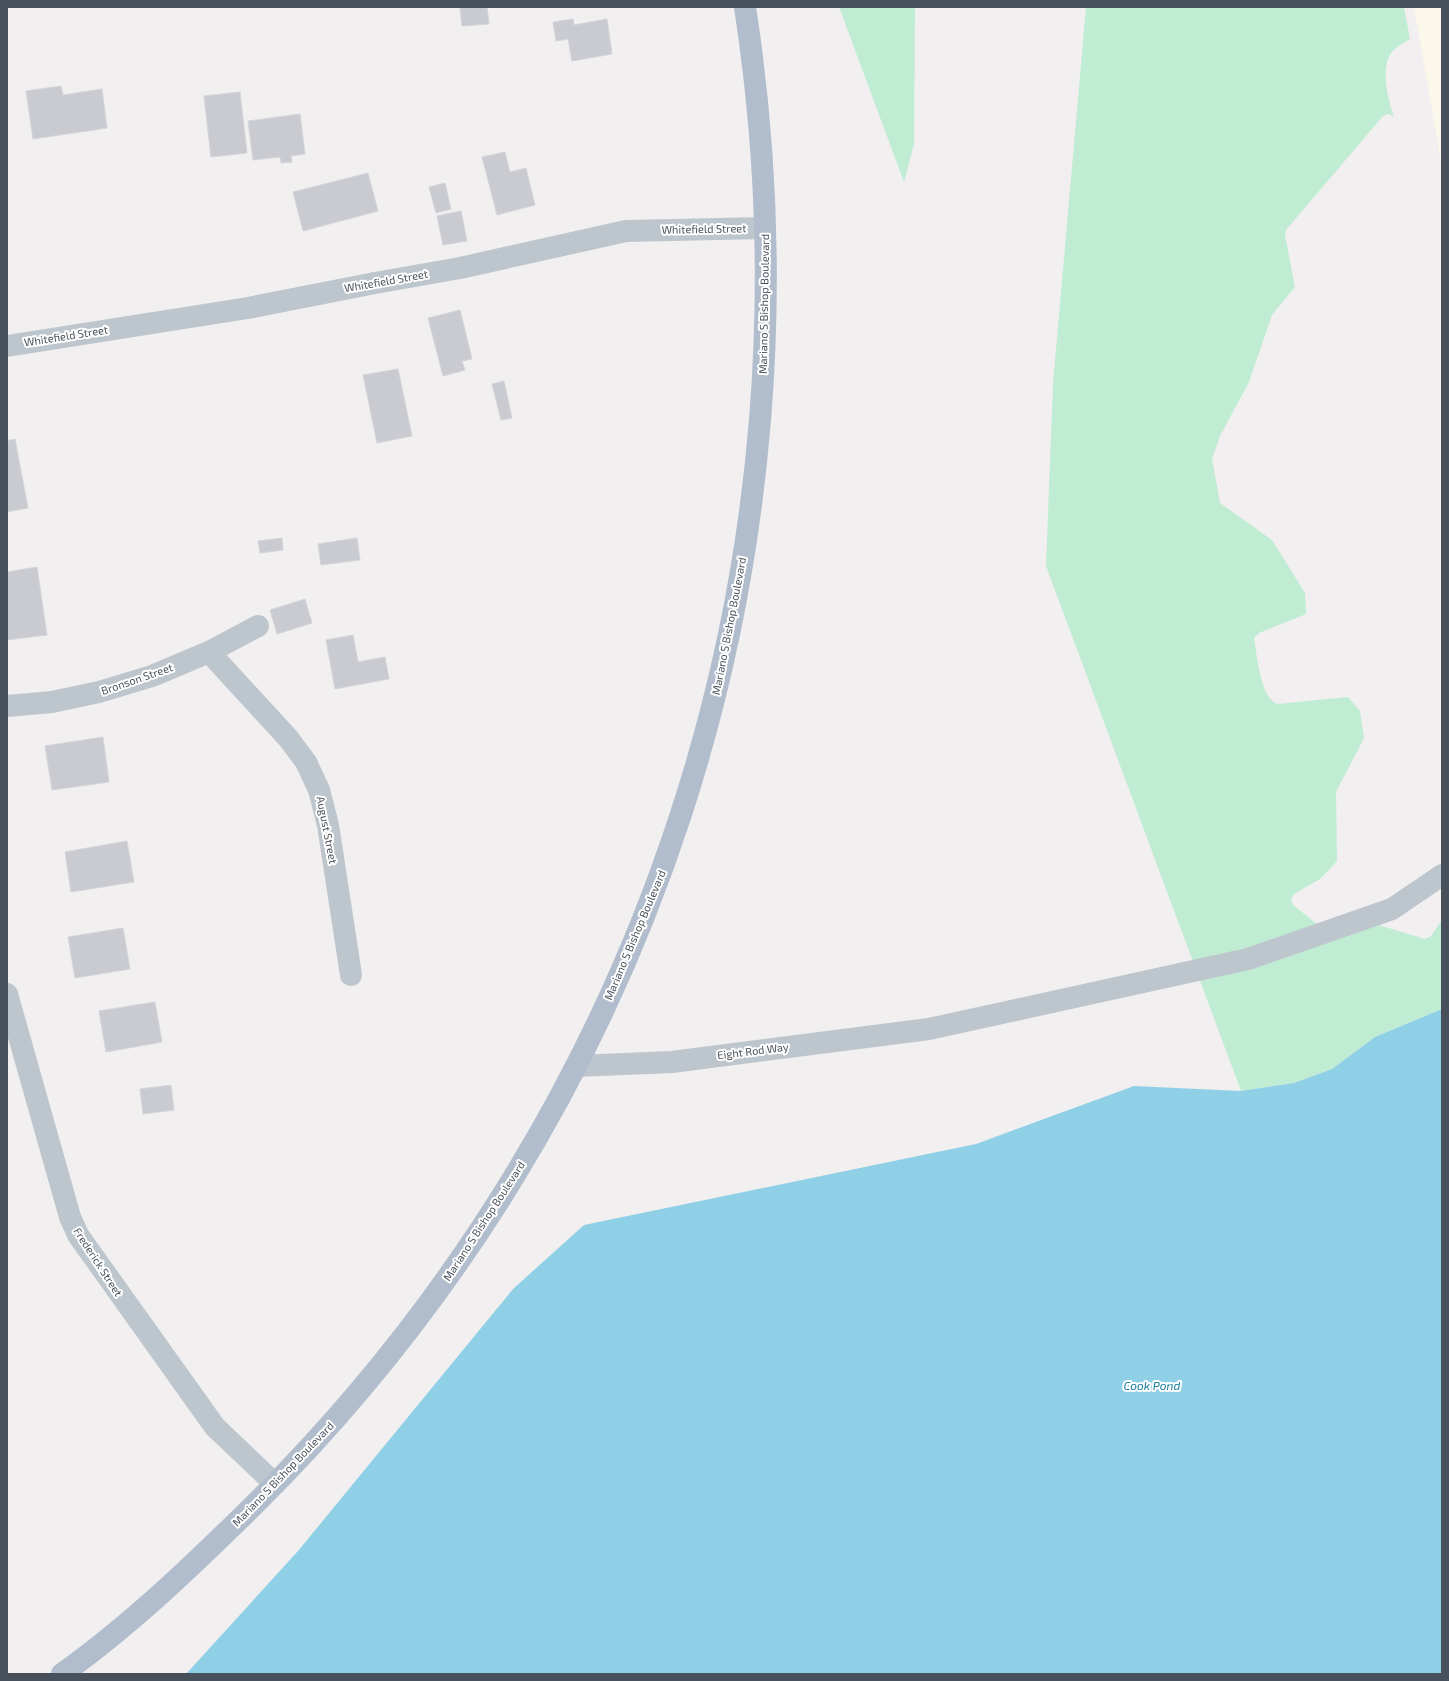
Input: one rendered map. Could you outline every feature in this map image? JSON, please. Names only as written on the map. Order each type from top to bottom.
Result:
[{"type":"main road","name":"Mariano S Bishop Boulevard","points":[[62,1674],[130,1620],[183,1574],[275,1484],[360,1392],[403,1338],[446,1280],[486,1222],[519,1168],[576,1066],[630,952],[676,832],[715,698],[730,632],[750,510],[762,399],[765,343],[764,228],[759,122],[745,7]]},
{"type":"street","name":"Whitefield Street","points":[[7,346],[248,308],[460,268],[626,231],[764,228]]},
{"type":"street","name":"Bronson Street","points":[[7,706],[52,702],[99,692],[152,676],[209,652],[258,626]]},
{"type":"street","name":"August Street","points":[[209,652],[288,738],[306,762],[319,790],[328,825],[351,975]]},
{"type":"street","name":"Eight Rod Way","points":[[576,1066],[672,1062],[929,1029],[1248,959],[1392,909],[1442,875]]},
{"type":"street","name":"Frederick Street","points":[[7,994],[70,1217],[78,1235],[183,1385],[215,1427],[275,1484]]},
{"type":"shaded area","points":[[1414,7],[1442,7],[1442,167]]},
{"type":"green space","points":[[839,7],[915,7],[914,144],[904,182]]},
{"type":"green space","points":[[1086,7],[1404,7],[1410,39],[1390,55],[1386,72],[1387,91],[1394,117],[1389,114],[1383,116],[1286,230],[1285,235],[1295,287],[1272,315],[1249,382],[1220,436],[1212,459],[1220,503],[1272,540],[1305,593],[1306,614],[1259,633],[1254,638],[1260,675],[1267,694],[1278,704],[1348,697],[1360,711],[1364,738],[1336,792],[1337,861],[1320,879],[1294,894],[1291,899],[1293,905],[1317,924],[1355,918],[1425,939],[1431,936],[1442,920],[1442,1009],[1375,1037],[1332,1069],[1294,1083],[1241,1091],[1046,566],[1053,384]]},
{"type":"water","name":"Cook Pond","points":[[1442,1009],[1442,1674],[186,1674],[298,1551],[513,1289],[584,1225],[976,1144],[1134,1086],[1241,1091],[1294,1083],[1332,1069],[1375,1037]]},
{"type":"building","points":[[487,7],[489,24],[462,26],[460,8]]},
{"type":"building","points":[[573,19],[574,25],[607,19],[612,54],[572,61],[568,39],[556,41],[553,22]]},
{"type":"building","points":[[61,86],[63,95],[102,89],[107,128],[33,139],[26,91]]},
{"type":"building","points":[[240,92],[247,153],[211,157],[204,96]]},
{"type":"building","points":[[300,114],[305,154],[291,156],[292,162],[281,163],[280,157],[253,160],[248,121]]},
{"type":"building","points":[[505,152],[510,172],[526,168],[535,205],[497,215],[482,157]]},
{"type":"building","points":[[368,173],[378,211],[303,231],[293,192]]},
{"type":"building","points":[[445,183],[451,209],[436,213],[429,187]]},
{"type":"building","points":[[461,211],[467,241],[443,245],[437,216]]},
{"type":"building","points":[[460,310],[472,359],[462,361],[465,370],[443,376],[428,318]]},
{"type":"building","points":[[398,369],[412,436],[377,443],[363,375]]},
{"type":"building","points":[[504,381],[512,418],[501,420],[492,384]]},
{"type":"building","points":[[15,439],[28,508],[7,512],[7,441]]},
{"type":"building","points":[[282,538],[283,550],[260,553],[258,541]]},
{"type":"building","points":[[357,538],[360,560],[321,565],[318,544]]},
{"type":"building","points":[[37,567],[47,635],[7,640],[7,572]]},
{"type":"building","points":[[305,599],[312,623],[277,634],[270,610]]},
{"type":"building","points":[[353,635],[358,662],[385,657],[389,679],[335,689],[326,640]]},
{"type":"building","points":[[103,737],[109,782],[52,790],[45,746]]},
{"type":"building","points":[[127,841],[134,882],[71,892],[65,852]]},
{"type":"building","points":[[123,928],[130,969],[75,978],[68,937]]},
{"type":"building","points":[[155,1002],[162,1042],[106,1052],[99,1011]]},
{"type":"building","points":[[171,1085],[174,1110],[143,1114],[140,1089]]}]
